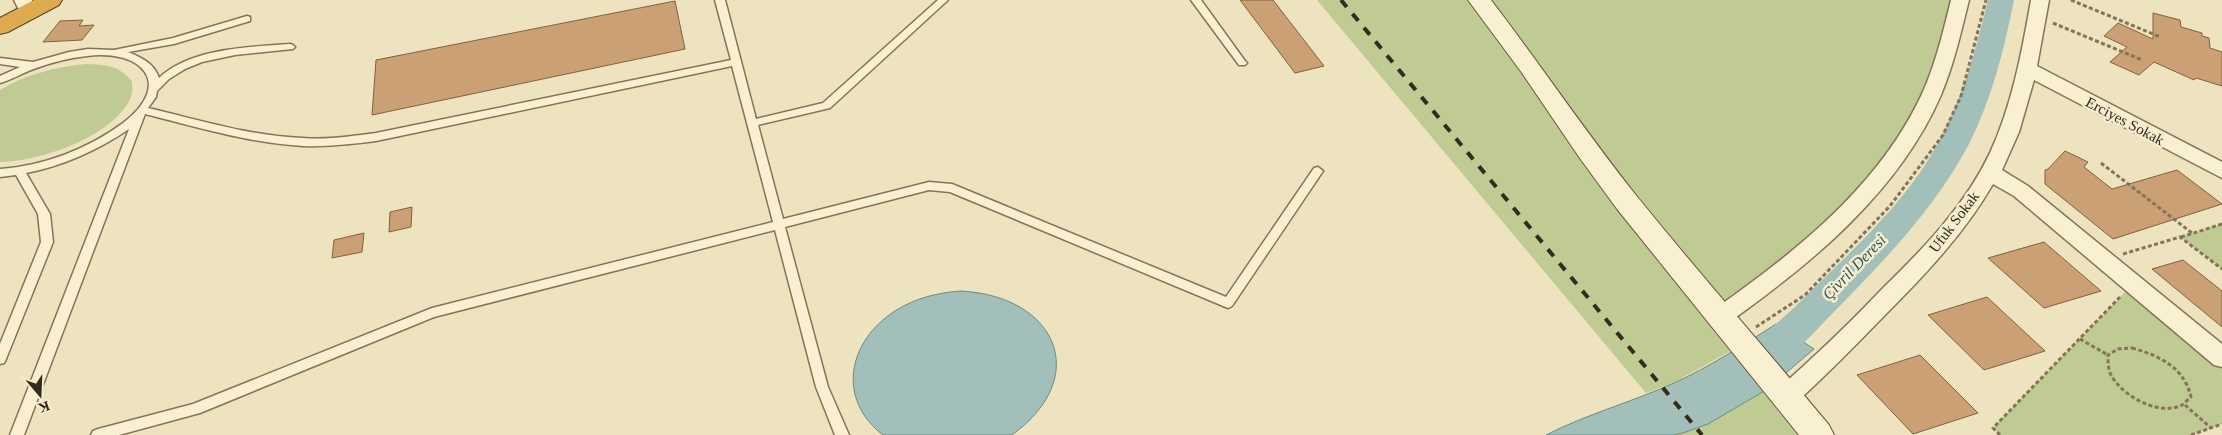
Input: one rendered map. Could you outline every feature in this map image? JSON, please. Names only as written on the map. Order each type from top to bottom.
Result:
[{"type":"highway","points":[[0,27],[51,0]]},
{"type":"highway","points":[[0,19],[28,2]]},
{"type":"street","points":[[1466,0],[1548,108],[1588,151]]},
{"type":"street","points":[[1480,0],[1531,68],[1588,151],[1818,435]]},
{"type":"street","points":[[1727,325],[1762,288],[1842,217],[1880,176],[1909,135],[1925,108],[1941,71],[1960,0]]},
{"type":"street","name":"Ufuk Sokak","points":[[1781,390],[1828,360],[1924,261],[1962,215],[1990,174],[2006,138],[2028,69],[2039,9]]},
{"type":"street","name":"Erciyes Sokak","points":[[2028,69],[2222,171]]},
{"type":"street","points":[[1990,174],[2021,190],[2222,358]]},
{"type":"lane","points":[[720,0],[822,387],[842,435]]},
{"type":"lane","points":[[752,123],[826,106],[943,0]]},
{"type":"lane","points":[[1196,0],[1242,63]]},
{"type":"lane","points":[[110,53],[174,41],[248,19]]},
{"type":"lane","points":[[17,435],[141,110],[153,89],[161,79],[193,62],[235,53],[290,47]]},
{"type":"lane","points":[[0,80],[39,63],[76,54],[110,53],[124,54],[145,64],[151,71],[154,79],[153,89]]},
{"type":"lane","points":[[0,61],[14,64],[39,63]]},
{"type":"lane","points":[[141,110],[278,140],[310,142],[350,140],[376,137],[736,62]]},
{"type":"lane","points":[[0,173],[46,165],[80,152],[116,132],[141,110]]},
{"type":"lane","points":[[0,359],[47,242],[44,214],[19,171]]},
{"type":"lane","points":[[98,435],[194,410],[432,313],[929,186],[952,188],[1228,303],[1318,171]]},
{"type":"path","points":[[2071,0],[2160,37]]},
{"type":"path","points":[[2039,9],[2086,35],[2142,60]]},
{"type":"path","points":[[2101,163],[2192,233]]},
{"type":"path","points":[[2104,260],[2222,224]]},
{"type":"path","points":[[2180,237],[2222,269]]},
{"type":"path","points":[[2000,435],[1993,428],[2133,284]]},
{"type":"path","points":[[2080,338],[2108,355]]},
{"type":"path","points":[[2132,348],[2150,353],[2167,362],[2181,373],[2190,386],[2191,397],[2185,405],[2164,408],[2137,400],[2121,389],[2110,376],[2105,364],[2108,355],[2118,349],[2132,348]]},
{"type":"path","points":[[2185,405],[2211,428]]},
{"type":"path","points":[[2191,435],[2222,424]]},
{"type":"green space","points":[[1317,0],[1960,0],[1941,71],[1880,176],[1720,317],[1743,344],[1673,383],[1646,393]]},
{"type":"green space","points":[[86,64],[117,69],[132,81],[132,95],[122,111],[109,124],[93,135],[74,144],[35,157],[0,162],[0,90],[41,72]]},
{"type":"green space","points":[[2222,224],[2222,269],[2180,237]]},
{"type":"green space","points":[[2133,284],[2222,358],[2222,424],[2191,435],[2000,435],[1993,428]]},
{"type":"green space","points":[[1766,390],[1818,435],[1673,435],[1708,424]]},
{"type":"water","points":[[960,291],[993,296],[1019,307],[1039,322],[1052,342],[1056,364],[1052,388],[1037,412],[1012,435],[883,435],[868,421],[858,405],[854,388],[854,371],[858,354],[867,338],[879,323],[903,306],[926,297]]},
{"type":"water","points":[[1776,324],[1814,349],[1766,390],[1708,424],[1673,435],[1546,435],[1687,377]]},
{"type":"building","points":[[1240,0],[1273,0],[1324,66],[1295,73]]},
{"type":"building","points":[[675,1],[685,49],[372,115],[376,60]]},
{"type":"building","points":[[2153,13],[2180,20],[2181,27],[2202,33],[2202,36],[2209,38],[2210,48],[2222,52],[2222,86],[2196,78],[2194,80],[2154,62],[2139,75],[2110,62],[2127,47],[2104,36],[2118,23],[2153,39]]},
{"type":"building","points":[[83,20],[79,26],[94,25],[82,40],[43,42],[60,21]]},
{"type":"building","points":[[2065,151],[2088,162],[2084,167],[2112,189],[2177,170],[2222,204],[2113,239],[2045,184],[2045,170]]},
{"type":"building","points":[[412,207],[411,227],[389,232],[390,212]]},
{"type":"building","points":[[364,233],[362,252],[332,258],[334,240]]},
{"type":"building","points":[[2044,242],[2101,291],[2044,308],[1988,258]]},
{"type":"building","points":[[2183,260],[2222,291],[2222,327],[2152,269]]},
{"type":"building","points":[[1987,297],[2045,351],[1984,370],[1928,315]]},
{"type":"building","points":[[1920,355],[1978,413],[1913,434],[1857,375]]},
{"type":"waterway","name":"Çivril Deresi","points":[[1754,361],[1794,329],[1869,254],[1906,212],[1939,168],[1965,120],[1977,91],[2001,0]]},
{"type":"railway","points":[[1341,0],[1702,435]]}]
